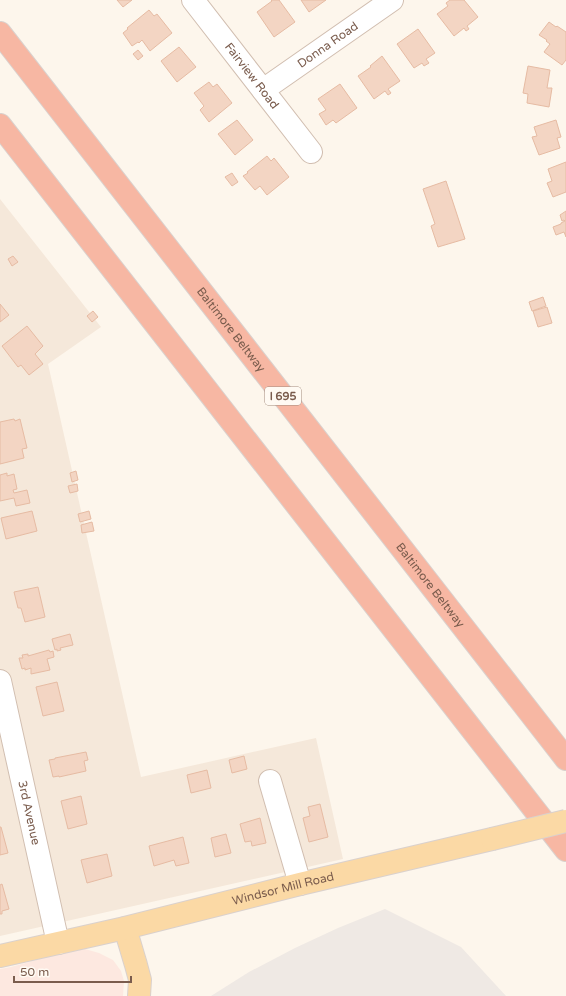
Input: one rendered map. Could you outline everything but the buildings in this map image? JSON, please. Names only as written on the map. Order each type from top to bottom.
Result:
[{"type":"highway","name":"Baltimore Beltway","points":[[0,33],[566,759]]},
{"type":"highway","points":[[0,125],[566,850]]},
{"type":"main road","name":"Windsor Mill Road","points":[[0,956],[125,928],[300,884],[566,821]]},
{"type":"main road","points":[[125,928],[140,980],[139,996]]},
{"type":"street","name":"Fairview Road","points":[[193,0],[311,152]]},
{"type":"street","name":"Donna Road","points":[[263,90],[392,0]]},
{"type":"street","name":"3rd Avenue","points":[[0,681],[58,943]]},
{"type":"street","points":[[270,781],[300,884]]},
{"type":"shaded area","points":[[0,199],[101,327],[48,364],[141,777],[316,738],[343,859],[0,936]]},
{"type":"shaded area","points":[[385,909],[461,947],[506,996],[211,996],[249,972],[295,948],[338,928]]},
{"type":"shaded area","points":[[85,949],[99,953],[113,960],[121,971],[124,981],[123,996],[0,996],[0,969],[65,952]]}]
